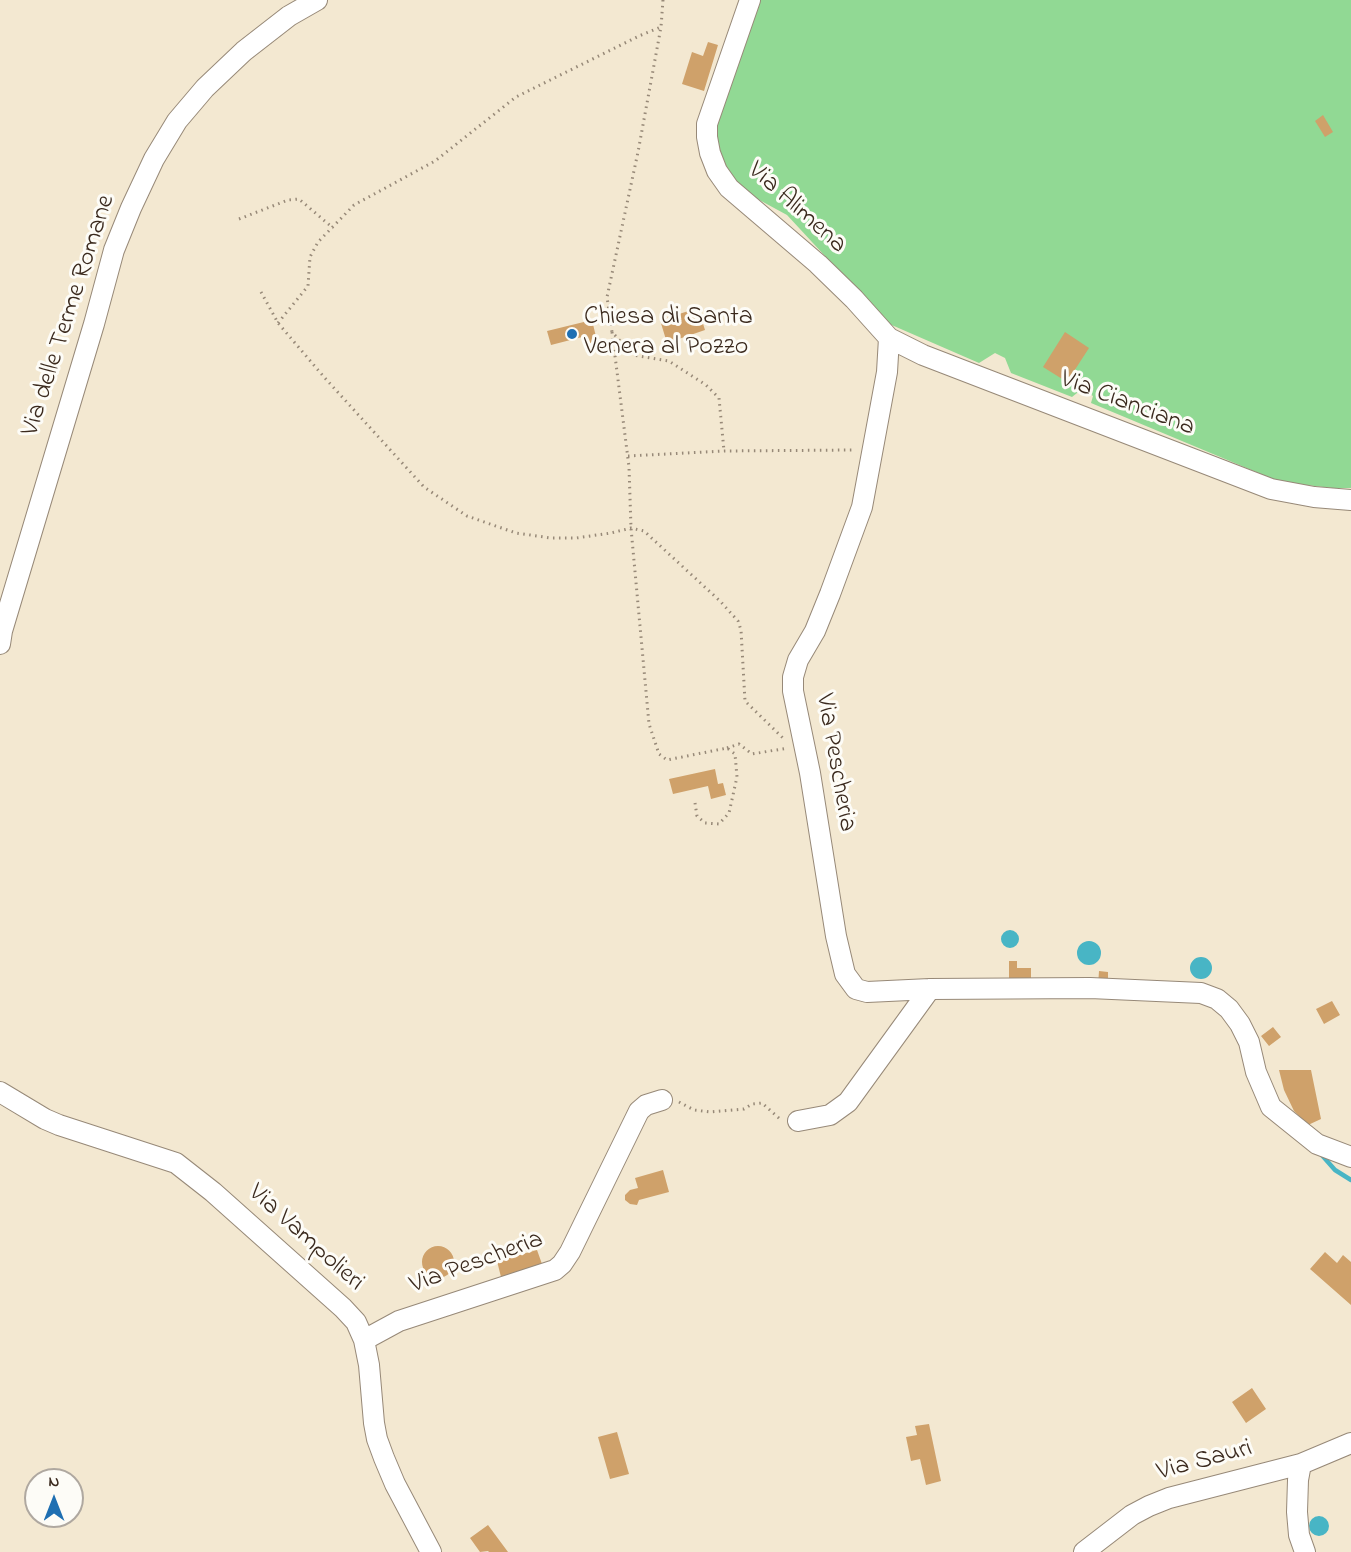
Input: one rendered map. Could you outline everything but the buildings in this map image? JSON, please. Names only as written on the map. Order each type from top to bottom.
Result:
[{"type":"street","name":"Via delle Terme Romane","points":[[0,644],[114,250],[130,208],[154,159],[177,121],[205,88],[244,51],[289,16],[317,0]]},
{"type":"street","name":"Via Alimena","points":[[750,0],[707,124],[710,153],[717,171],[729,188],[818,264],[889,338]]},
{"type":"street","name":"Via Pescheria","points":[[889,338],[887,372],[862,507],[815,631],[798,660],[793,677],[793,691],[810,773],[836,936],[846,974],[856,989],[867,992],[930,989],[1090,988],[1201,993],[1217,999],[1229,1009],[1240,1024],[1249,1042],[1256,1072],[1271,1107],[1317,1144],[1351,1157]]},
{"type":"street","name":"Via Cianciana","points":[[889,338],[923,355],[1271,489],[1314,497],[1351,500]]},
{"type":"street","points":[[798,1121],[830,1115],[848,1102],[930,989]]},
{"type":"street","name":"Via Vampolieri","points":[[0,1092],[59,1125],[176,1163],[213,1192],[343,1308],[356,1322],[364,1340],[377,1439],[395,1484],[431,1552]]},
{"type":"street","name":"Via Pescheria","points":[[364,1340],[399,1321],[555,1270],[570,1252],[639,1111],[646,1105],[662,1100]]},
{"type":"street","points":[[1351,1428],[1351,1433]]},
{"type":"street","name":"Via Sauri","points":[[1084,1552],[1132,1515],[1149,1506],[1169,1498],[1301,1464],[1351,1443]]},
{"type":"street","points":[[1301,1464],[1297,1512],[1299,1534],[1305,1552]]},
{"type":"path","points":[[261,292],[278,323],[424,487],[467,516],[516,534],[551,538],[576,538],[631,528],[644,531],[713,594],[738,621],[741,630],[745,702],[793,747],[752,754],[739,744],[667,760],[659,754],[649,724],[631,528],[628,456],[607,297],[638,152],[661,27],[663,0]]},
{"type":"path","points":[[278,323],[308,286],[310,257],[318,242],[354,205],[435,161],[516,97],[661,27]]},
{"type":"path","points":[[239,219],[288,200],[299,199],[333,228]]},
{"type":"path","points":[[612,332],[633,356],[669,361],[706,385],[719,398],[724,451]]},
{"type":"path","points":[[628,456],[724,451],[863,450],[873,447]]},
{"type":"path","points":[[695,803],[697,816],[705,823],[719,824],[729,813],[737,777],[735,754],[727,748]]},
{"type":"path","points":[[662,1100],[677,1101],[694,1110],[710,1113],[744,1109],[752,1104],[762,1103],[782,1120],[798,1121]]},
{"type":"green space","points":[[759,0],[1351,0],[1351,488],[1280,482],[1091,403],[1093,396],[1082,389],[1072,397],[1011,373],[1005,358],[995,353],[979,363],[887,323],[787,215],[752,196],[728,174],[715,144],[715,129]]},
{"type":"water","points":[[1010,930],[1016,933],[1019,939],[1016,945],[1010,948],[1004,945],[1001,939],[1004,933]]},
{"type":"water","points":[[1089,941],[1097,945],[1101,953],[1097,961],[1089,965],[1081,961],[1077,953],[1081,945]]},
{"type":"water","points":[[1201,957],[1211,964],[1212,968],[1205,978],[1201,979],[1191,972],[1190,968],[1197,958]]},
{"type":"water","points":[[1315,1516],[1323,1516],[1329,1522],[1329,1530],[1323,1536],[1315,1536],[1309,1530],[1309,1522]]},
{"type":"waterway","points":[[1320,1153],[1335,1170],[1351,1180]]},
{"type":"place","name":"Chiesa di Santa Venera al Pozzo","points":[[572,334]]}]
